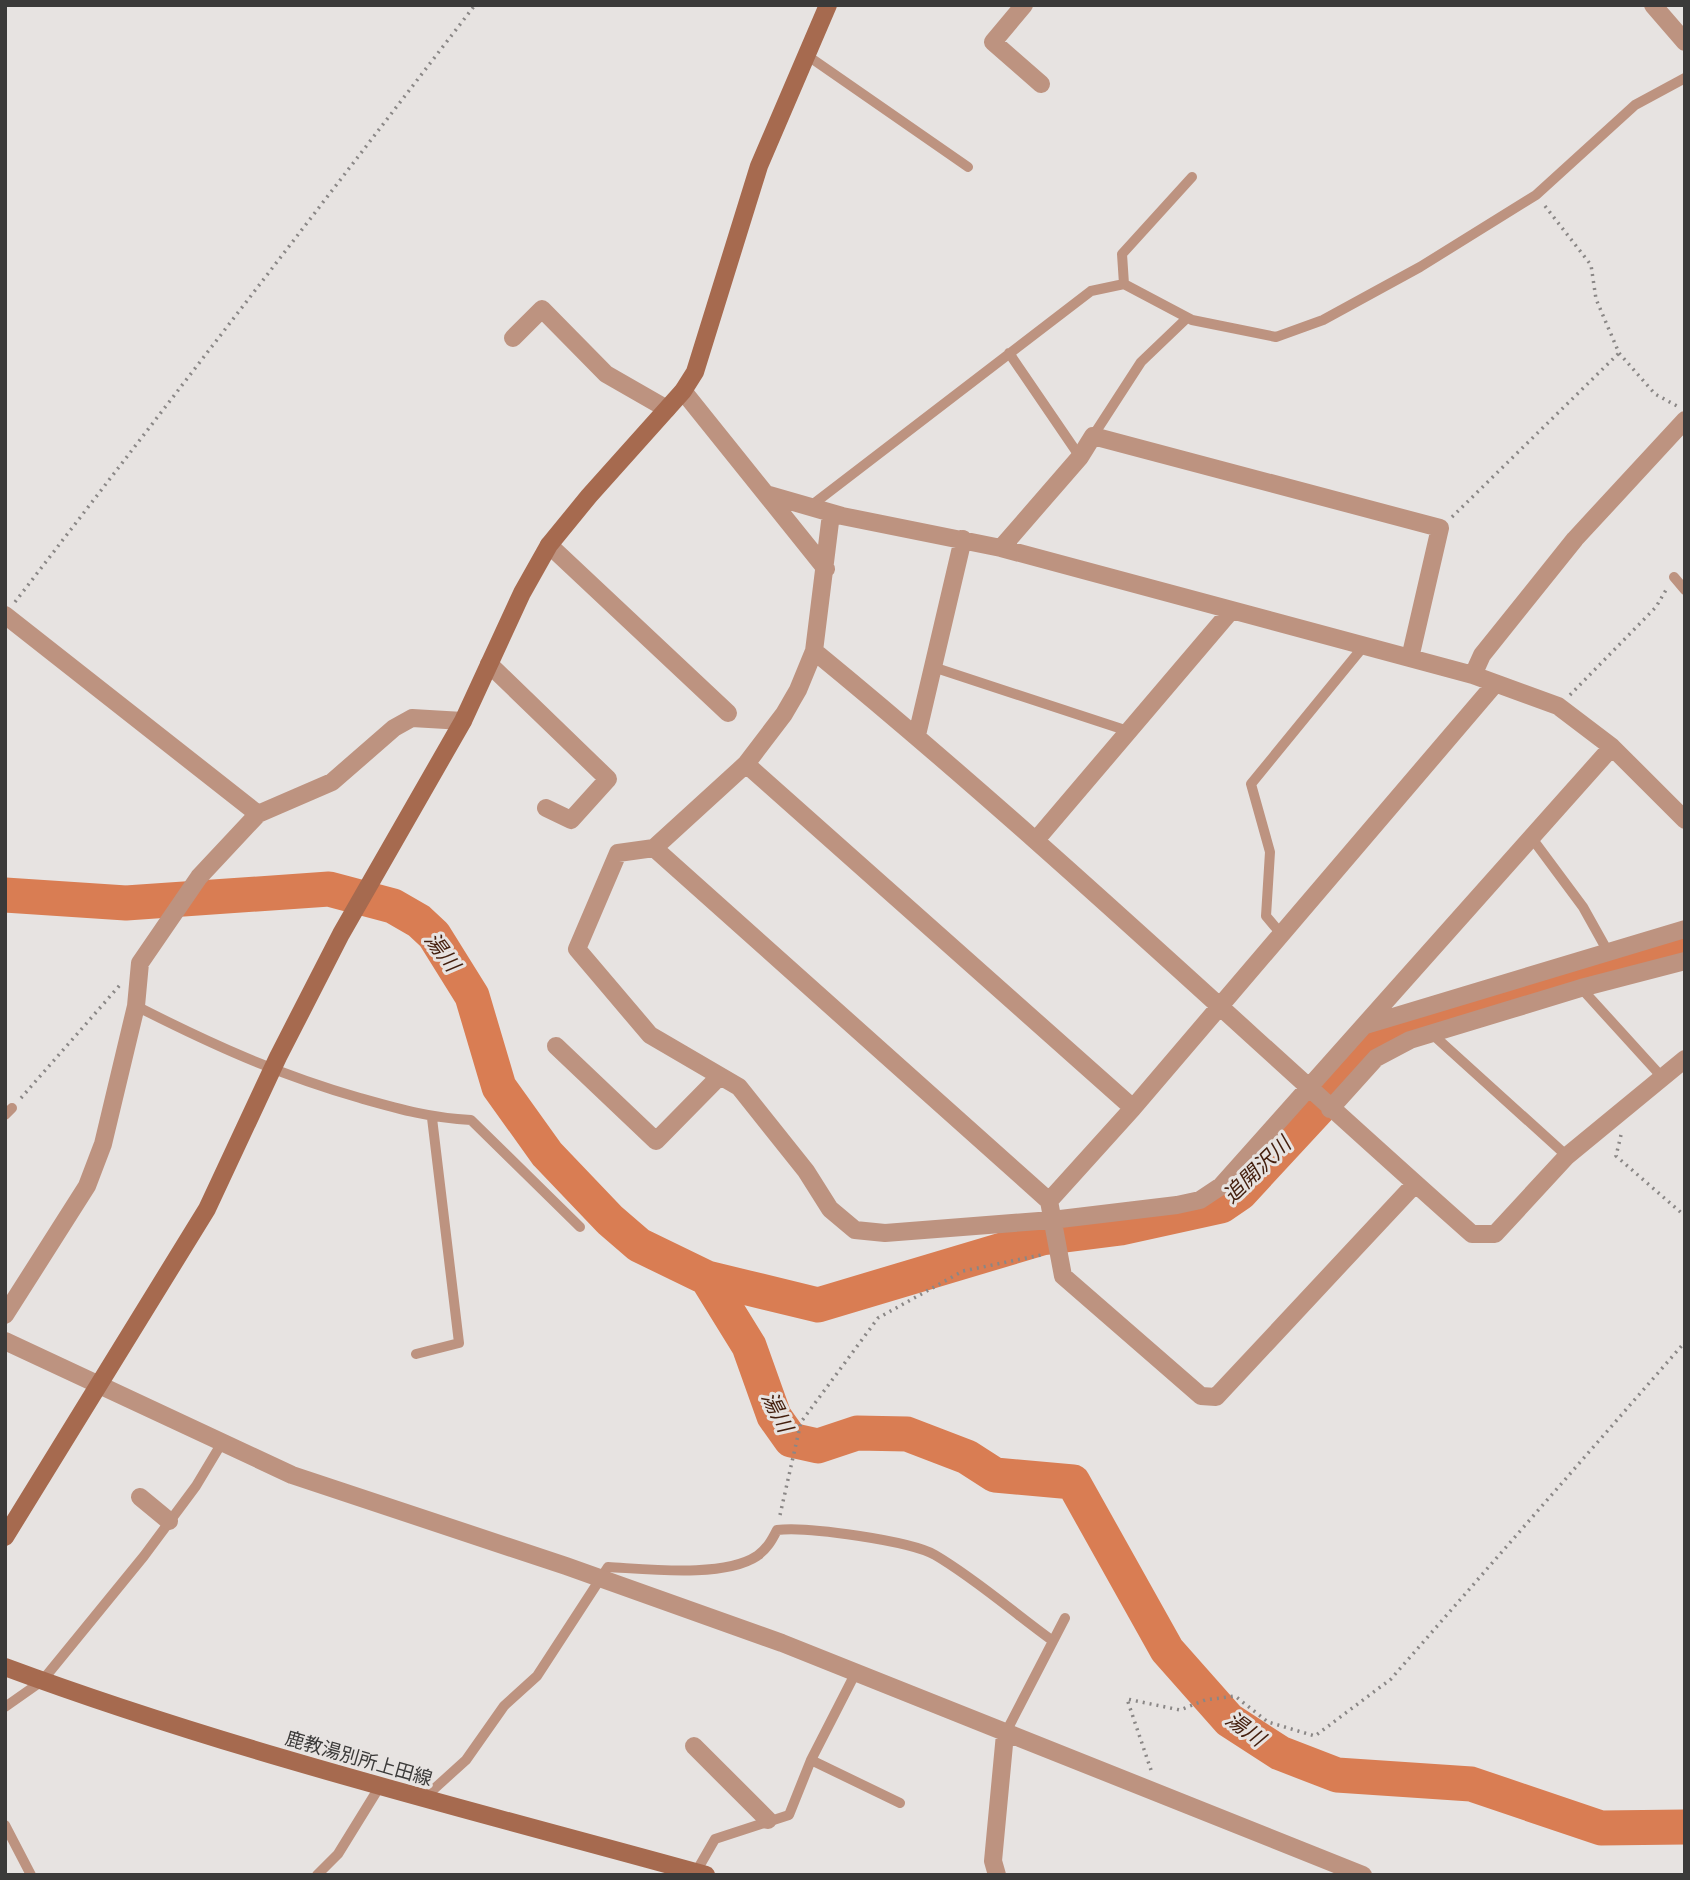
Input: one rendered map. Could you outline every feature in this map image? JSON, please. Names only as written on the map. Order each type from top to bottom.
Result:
[{"type":"street","points":[[5,1537],[207,1209],[278,1057],[341,934],[370,879],[463,722],[522,593],[549,545],[683,391],[703,354],[759,166],[828,5]]},
{"type":"street","points":[[1024,5],[993,42],[1041,84]]},
{"type":"street","points":[[1653,5],[1685,42]]},
{"type":"street","points":[[513,338],[542,309],[606,374],[667,409]]},
{"type":"street","points":[[683,391],[826,569]]},
{"type":"street","points":[[1473,675],[1482,655],[1575,539],[1685,421]]},
{"type":"street","points":[[1001,548],[1080,457],[1093,436],[1440,528],[1410,658]]},
{"type":"street","points":[[769,495],[812,505],[831,514],[1001,548],[1230,612],[1473,675],[1558,706],[1612,747],[1685,820]]},
{"type":"street","points":[[831,514],[814,651],[798,690],[746,764],[654,848],[618,853],[577,949],[650,1035],[739,1087],[806,1171],[830,1209],[855,1230],[1055,1237],[1200,1200],[1221,1186],[1309,1091],[1612,747]]},
{"type":"street","points":[[917,735],[963,539]]},
{"type":"street","points":[[549,545],[728,713]]},
{"type":"street","points":[[9,609],[258,814]]},
{"type":"street","points":[[1037,840],[1230,612]]},
{"type":"street","points":[[814,651],[917,735],[1037,840],[1309,1091],[1472,1234],[1495,1234],[1567,1156],[1661,1076],[1685,1059]]},
{"type":"street","points":[[489,664],[608,779],[571,820],[546,808]]},
{"type":"street","points":[[1049,1200],[1133,1108],[1495,684]]},
{"type":"street","points":[[5,1315],[87,1186],[103,1144],[136,1006],[140,963],[199,877],[258,814],[332,782],[394,728],[411,718],[463,722]]},
{"type":"street","points":[[746,764],[1133,1108]]},
{"type":"street","points":[[654,848],[1049,1200],[1063,1276],[1201,1396],[1216,1397],[1415,1184]]},
{"type":"street","points":[[1366,1025],[1685,929]]},
{"type":"street","points":[[1328,1107],[1376,1058],[1392,1048],[1432,1033],[1581,988],[1685,961]]},
{"type":"street","points":[[556,1046],[656,1141],[718,1077]]},
{"type":"street","points":[[5,1342],[98,1382],[292,1475],[599,1578],[782,1643],[1363,1875]]},
{"type":"street","points":[[140,1497],[169,1521]]},
{"type":"street","name":"鹿教湯別所上田線","points":[[5,1667],[176,1726],[380,1786],[701,1873]]},
{"type":"street","points":[[997,1875],[993,1861],[1005,1734]]},
{"type":"street","points":[[694,1746],[768,1820]]},
{"type":"lane","points":[[808,56],[968,167]]},
{"type":"lane","points":[[812,505],[1091,291],[1124,284],[1187,318],[1276,337],[1288,333],[1323,320],[1396,280],[1536,195],[1635,105],[1685,78]]},
{"type":"lane","points":[[1124,284],[1122,254],[1192,177]]},
{"type":"lane","points":[[1093,436],[1141,362],[1187,318]]},
{"type":"lane","points":[[1009,353],[1080,457]]},
{"type":"lane","points":[[1674,578],[1685,590]]},
{"type":"lane","points":[[1282,935],[1265,916],[1270,852],[1251,784],[1363,647]]},
{"type":"lane","points":[[933,667],[1128,731]]},
{"type":"lane","points":[[1531,837],[1583,907],[1608,950]]},
{"type":"lane","points":[[1581,988],[1661,1076]]},
{"type":"lane","points":[[136,1006],[232,1054],[292,1078],[432,1118],[471,1120],[580,1227]]},
{"type":"lane","points":[[1432,1033],[1567,1156]]},
{"type":"lane","points":[[416,1354],[459,1343],[432,1118]]},
{"type":"lane","points":[[5,1707],[41,1681],[196,1486],[223,1441]]},
{"type":"lane","points":[[424,1798],[466,1760],[504,1706],[537,1676],[608,1567],[685,1571],[743,1564],[769,1546],[777,1530],[795,1528],[849,1534],[933,1554],[1053,1641]]},
{"type":"lane","points":[[1005,1734],[1065,1618]]},
{"type":"lane","points":[[701,1873],[715,1839],[789,1815],[811,1760],[855,1674]]},
{"type":"lane","points":[[811,1760],[900,1803]]},
{"type":"lane","points":[[317,1875],[338,1854],[380,1786]]},
{"type":"lane","points":[[5,1825],[31,1875]]},
{"type":"path","points":[[9,609],[475,5]]},
{"type":"path","points":[[1536,195],[1591,265],[1596,299],[1619,353],[1655,394],[1685,410]]},
{"type":"path","points":[[1440,528],[1619,353]]},
{"type":"path","points":[[1558,706],[1656,607],[1674,578]]},
{"type":"path","points":[[8,1112],[140,963]]},
{"type":"path","points":[[1622,1132],[1616,1156],[1685,1216]]},
{"type":"path","points":[[777,1530],[801,1422],[878,1318],[963,1271],[1055,1237]]},
{"type":"path","points":[[1160,1795],[1127,1699],[1180,1710],[1205,1700],[1235,1696],[1268,1722],[1315,1736],[1391,1679],[1685,1342]]},
{"type":"waterway","name":"追開沢川","points":[[5,895],[126,903],[329,889],[393,906],[419,921],[434,935],[472,996],[499,1087],[547,1154],[610,1220],[639,1245],[707,1278],[818,1305],[1042,1238],[1121,1228],[1221,1206],[1240,1193],[1326,1100],[1357,1060],[1386,1036],[1418,1024],[1685,948]]},
{"type":"waterway","name":"湯川","points":[[707,1278],[749,1346],[774,1416],[791,1440],[818,1446],[857,1433],[907,1434],[967,1457],[995,1475],[1073,1482],[1167,1650],[1229,1720],[1280,1753],[1337,1775],[1471,1784],[1601,1828],[1685,1827]]}]
